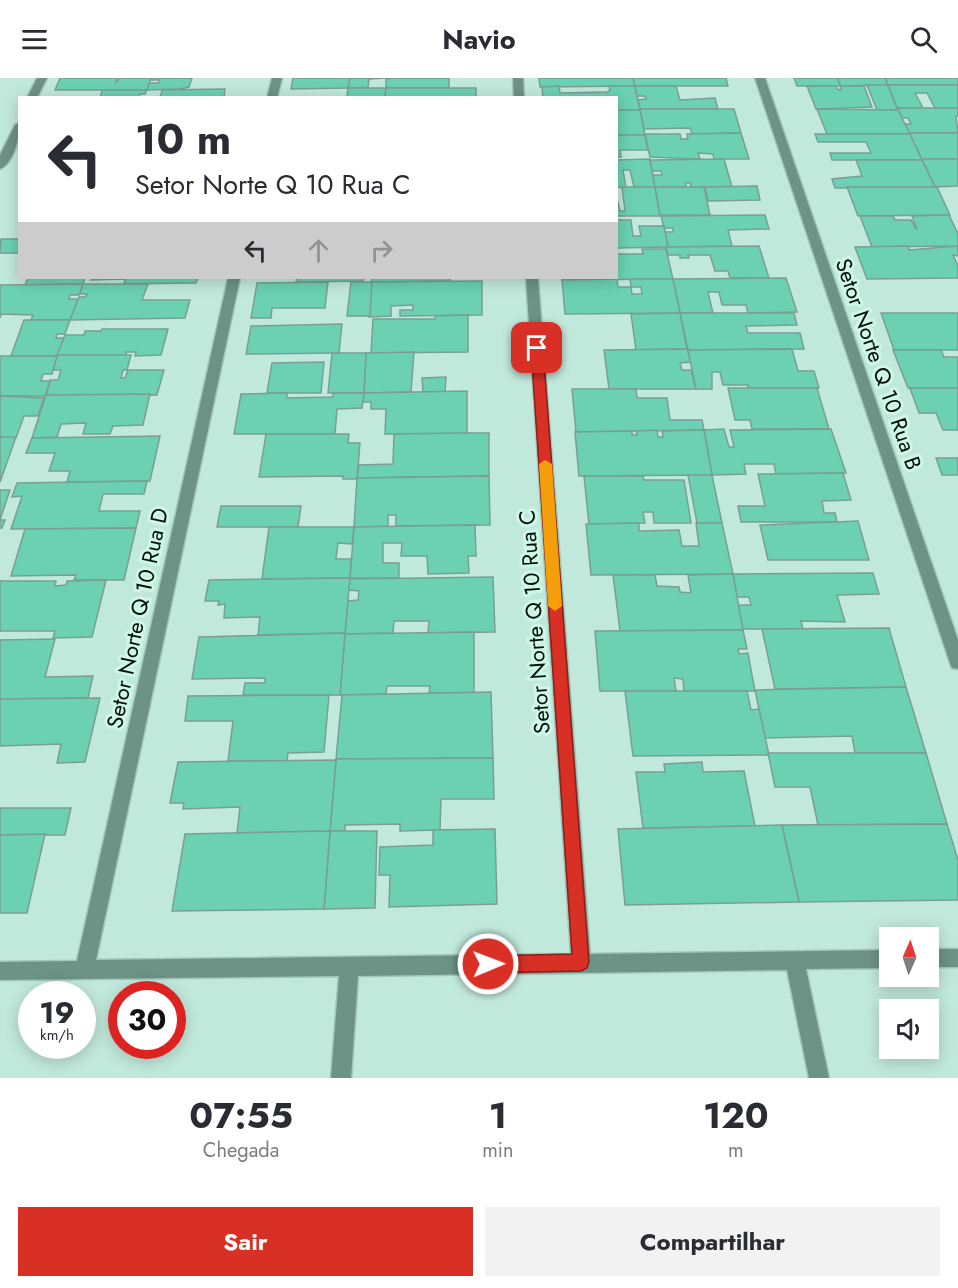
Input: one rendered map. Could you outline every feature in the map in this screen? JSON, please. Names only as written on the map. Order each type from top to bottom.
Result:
[{"type":"street","points":[[33,96],[42,78]]},
{"type":"street","points":[[272,96],[277,78]]},
{"type":"street","points":[[518,78],[519,96]]},
{"type":"street","name":"Setor Norte Q 10 Rua B","points":[[760,78],[958,663]]},
{"type":"street","points":[[0,166],[18,129]]},
{"type":"street","name":"Setor Norte Q 10 Rua D","points":[[85,968],[234,279]]},
{"type":"street","name":"Setor Norte Q 10 Rua C","points":[[532,279],[581,962]]},
{"type":"street","points":[[939,958],[958,958]]},
{"type":"street","points":[[0,971],[85,968],[349,968],[581,962],[879,959]]},
{"type":"street","points":[[795,960],[819,1078]]},
{"type":"street","points":[[341,1078],[349,968]]},
{"type":"building","points":[[60,78],[117,78],[116,82],[120,78],[151,78],[147,90],[55,90]]},
{"type":"building","points":[[151,78],[192,78],[189,87],[147,90],[149,83],[159,83],[159,80],[150,80]]},
{"type":"building","points":[[293,78],[350,78],[348,88],[291,89]]},
{"type":"building","points":[[350,78],[386,78],[369,79],[368,88],[348,88]]},
{"type":"building","points":[[449,78],[449,88],[386,88],[386,79]]},
{"type":"building","points":[[539,78],[633,78],[635,86],[540,87]]},
{"type":"building","points":[[633,78],[726,78],[728,86],[635,86]]},
{"type":"building","points":[[794,78],[837,78],[841,86],[797,86]]},
{"type":"building","points":[[837,78],[885,78],[888,85],[841,86]]},
{"type":"building","points":[[885,78],[958,78],[958,85],[888,85]]},
{"type":"building","points":[[867,85],[888,85],[898,110],[877,110]]},
{"type":"building","points":[[888,85],[958,85],[958,108],[935,108],[927,93],[915,93],[923,108],[897,108]]},
{"type":"building","points":[[559,86],[560,93],[607,92],[610,90],[609,86],[635,86],[640,110],[618,110],[618,96],[543,96],[542,87]]},
{"type":"building","points":[[635,86],[676,86],[680,100],[715,98],[718,109],[640,109],[638,100],[646,99],[645,96],[637,96]]},
{"type":"building","points":[[807,86],[836,86],[841,90],[840,86],[864,86],[872,107],[816,109]]},
{"type":"building","points":[[348,88],[386,88],[385,96],[347,96]]},
{"type":"building","points":[[386,88],[476,88],[476,96],[385,96]]},
{"type":"building","points":[[225,89],[224,96],[160,96],[162,90]]},
{"type":"building","points":[[102,90],[147,90],[145,94],[139,96],[100,96]]},
{"type":"building","points":[[897,108],[958,108],[958,116],[956,116],[958,133],[909,133],[905,124],[911,124],[908,118],[902,118]]},
{"type":"building","points":[[640,109],[734,109],[741,133],[692,134],[690,128],[644,129]]},
{"type":"building","points":[[817,109],[898,110],[910,134],[827,134]]},
{"type":"building","points":[[618,110],[640,110],[645,135],[618,135]]},
{"type":"building","points":[[741,133],[749,159],[714,159],[713,154],[698,153],[700,159],[650,157],[645,134],[680,134],[681,139],[688,139],[687,134]]},
{"type":"building","points":[[909,133],[958,133],[958,159],[922,159]]},
{"type":"building","points":[[815,134],[910,134],[922,160],[832,160],[830,153],[871,153],[866,142],[818,142]]},
{"type":"building","points":[[618,135],[645,135],[648,150],[620,150],[621,157],[618,157]]},
{"type":"building","points":[[650,159],[655,187],[634,187],[630,170],[623,170],[626,188],[618,187],[618,160]]},
{"type":"building","points":[[724,159],[732,187],[691,187],[690,183],[686,183],[686,187],[655,187],[653,175],[662,175],[661,171],[652,171],[650,160]]},
{"type":"building","points":[[922,159],[958,159],[958,186],[935,187]]},
{"type":"building","points":[[856,160],[922,160],[935,187],[835,188],[832,179],[862,176]]},
{"type":"building","points":[[757,186],[760,200],[708,201],[705,187]]},
{"type":"building","points":[[622,187],[655,187],[660,216],[618,216],[618,202],[620,211],[625,211]]},
{"type":"building","points":[[655,187],[704,187],[710,215],[660,215]]},
{"type":"building","points":[[847,187],[937,187],[950,215],[858,216]]},
{"type":"building","points":[[765,215],[769,229],[728,230],[732,246],[668,247],[665,232],[673,232],[673,228],[664,228],[661,216]]},
{"type":"building","points":[[949,215],[958,234],[958,246],[872,247],[860,216],[893,216],[895,220],[911,220],[917,230],[912,216]]},
{"type":"building","points":[[618,220],[631,220],[633,236],[641,236],[639,226],[664,226],[668,247],[618,248]]},
{"type":"building","points":[[1,239],[18,239],[18,253],[0,253]]},
{"type":"building","points":[[759,246],[769,278],[730,278],[728,271],[715,271],[710,255],[688,255],[689,258],[680,258],[680,255],[668,255],[666,247]]},
{"type":"building","points":[[908,246],[909,250],[958,246],[958,256],[953,255],[958,266],[958,278],[867,279],[855,247]]},
{"type":"building","points":[[642,249],[666,249],[673,279],[561,280],[618,279],[618,254],[643,254]]},
{"type":"building","points":[[786,278],[797,312],[748,313],[746,305],[722,305],[719,292],[708,292],[713,313],[680,313],[673,279]]},
{"type":"building","points":[[28,279],[85,279],[83,284],[25,285]]},
{"type":"building","points":[[125,279],[198,279],[196,283],[124,284]]},
{"type":"building","points":[[297,279],[364,279],[363,281],[296,282]]},
{"type":"building","points":[[372,279],[450,279],[450,281],[371,282]]},
{"type":"building","points":[[617,279],[618,287],[631,287],[630,279],[673,279],[680,313],[565,314],[562,280]],"holes":[[[631,287],[641,287],[642,294],[632,294]]]},
{"type":"building","points":[[482,281],[482,315],[400,316],[400,310],[413,310],[413,305],[391,306],[391,316],[369,317],[371,282]]},
{"type":"building","points":[[328,282],[325,308],[272,308],[271,318],[251,318],[257,283]]},
{"type":"building","points":[[351,282],[372,282],[370,316],[347,316]]},
{"type":"building","points":[[83,284],[148,284],[142,300],[190,300],[185,318],[70,320],[79,297],[85,297],[87,294],[80,294]]},
{"type":"building","points":[[83,284],[79,295],[70,295],[69,299],[78,299],[70,320],[31,320],[33,315],[1,314],[0,318],[0,285]]},
{"type":"building","points":[[680,313],[794,313],[797,325],[746,326],[748,333],[800,333],[804,349],[688,350]]},
{"type":"building","points":[[680,313],[687,349],[636,350],[631,314]]},
{"type":"building","points":[[881,313],[958,313],[958,350],[894,350]]},
{"type":"building","points":[[468,315],[468,352],[371,353],[373,319],[435,319],[435,316]]},
{"type":"building","points":[[24,320],[70,320],[65,334],[57,334],[56,338],[64,338],[57,356],[11,356]]},
{"type":"building","points":[[342,324],[339,353],[246,354],[251,326]]},
{"type":"building","points":[[102,329],[168,329],[161,355],[135,356],[136,352],[126,352],[126,356],[57,355],[65,335],[84,335],[85,331],[101,331]]},
{"type":"building","points":[[687,349],[691,362],[680,363],[682,370],[691,370],[696,389],[609,389],[604,350]]},
{"type":"building","points":[[792,349],[798,371],[814,371],[819,388],[748,388],[748,385],[723,385],[720,372],[712,372],[712,389],[696,389],[688,350]]},
{"type":"building","points":[[893,350],[941,350],[944,357],[958,357],[958,388],[908,388]]},
{"type":"building","points":[[414,352],[411,392],[364,393],[366,353]]},
{"type":"building","points":[[332,353],[366,353],[364,393],[328,393]]},
{"type":"building","points":[[57,355],[131,355],[127,370],[123,370],[121,378],[125,378],[128,370],[164,370],[157,395],[46,395],[50,380],[58,380],[61,370],[53,370]]},
{"type":"building","points":[[0,356],[57,356],[52,374],[43,374],[41,381],[50,381],[45,396],[0,396]]},
{"type":"building","points":[[324,362],[321,393],[267,393],[272,363]]},
{"type":"building","points":[[446,377],[445,392],[423,392],[422,378]]},
{"type":"building","points":[[728,388],[817,388],[829,429],[752,429],[750,420],[735,420]]},
{"type":"building","points":[[910,388],[958,388],[958,430],[943,430],[936,413],[919,413]]},
{"type":"building","points":[[572,389],[636,389],[637,398],[667,398],[670,420],[702,420],[704,430],[576,432]]},
{"type":"building","points":[[467,391],[467,434],[385,434],[386,409],[371,409],[371,402],[363,402],[364,393]]},
{"type":"building","points":[[287,393],[287,398],[333,397],[333,393],[364,393],[362,408],[337,409],[335,434],[234,434],[241,394]]},
{"type":"building","points":[[150,394],[143,425],[113,426],[110,434],[83,434],[86,423],[61,424],[57,437],[32,438],[46,395]]},
{"type":"building","points":[[0,396],[44,398],[38,416],[24,416],[16,438],[0,437]]},
{"type":"building","points":[[724,429],[729,447],[734,447],[730,430],[831,429],[846,473],[776,474],[774,464],[744,464],[746,474],[712,475],[704,430]]},
{"type":"building","points":[[657,430],[658,437],[663,437],[662,431],[704,430],[712,475],[579,476],[575,432],[632,431],[632,435],[637,435],[636,431]]},
{"type":"building","points":[[489,433],[489,476],[357,478],[359,465],[393,464],[394,434]]},
{"type":"building","points":[[266,434],[349,434],[348,443],[360,443],[357,479],[343,479],[343,476],[259,477]]},
{"type":"building","points":[[160,436],[150,481],[67,482],[70,471],[49,471],[55,453],[26,453],[32,438]]},
{"type":"building","points":[[0,437],[16,437],[0,482]]},
{"type":"building","points":[[936,458],[958,458],[958,475],[942,475]]},
{"type":"building","points":[[843,473],[851,500],[822,501],[824,513],[835,513],[837,522],[741,522],[738,506],[765,506],[758,474]]},
{"type":"building","points":[[688,475],[712,475],[722,523],[697,523]]},
{"type":"building","points":[[489,476],[490,525],[396,526],[396,515],[388,515],[388,526],[354,527],[357,478]]},
{"type":"building","points":[[584,476],[643,476],[644,480],[684,480],[691,523],[654,523],[653,512],[643,512],[645,523],[589,524]]},
{"type":"building","points":[[147,481],[144,494],[103,494],[99,511],[140,511],[136,528],[11,529],[22,496],[12,497],[17,483]]},
{"type":"building","points":[[0,490],[10,490],[0,520]]},
{"type":"building","points":[[221,506],[301,506],[298,527],[217,527]]},
{"type":"building","points":[[0,520],[5,520],[2,528],[0,528]]},
{"type":"building","points":[[858,521],[869,560],[768,560],[760,525]]},
{"type":"building","points":[[639,523],[639,531],[679,530],[682,546],[699,546],[696,523],[722,523],[733,574],[591,575],[586,524]]},
{"type":"building","points":[[475,525],[476,556],[468,556],[469,573],[428,574],[427,556],[401,556],[402,543],[383,543],[383,563],[399,563],[399,578],[350,578],[354,527]]},
{"type":"building","points":[[269,527],[354,527],[352,544],[338,543],[336,559],[351,559],[350,578],[262,579]]},
{"type":"building","points":[[136,528],[124,580],[74,580],[76,575],[11,576],[25,529]]},
{"type":"building","points":[[873,573],[879,594],[837,595],[845,622],[801,621],[803,629],[743,629],[738,605],[751,605],[749,597],[737,597],[733,574]]},
{"type":"building","points":[[733,574],[743,630],[620,631],[613,575],[655,575],[657,586],[679,587],[680,592],[691,593],[688,575]]},
{"type":"building","points":[[493,577],[495,632],[428,633],[429,621],[394,621],[393,633],[345,634],[348,601],[358,600],[359,591],[349,590],[350,579]]},
{"type":"building","points":[[350,578],[345,633],[258,635],[260,617],[224,618],[225,604],[218,605],[219,601],[205,601],[209,580]]},
{"type":"building","points":[[106,580],[92,637],[53,638],[55,631],[0,631],[0,581],[56,581],[55,586],[66,585],[67,581]]},
{"type":"building","points":[[889,628],[906,687],[775,689],[762,629]]},
{"type":"building","points":[[743,630],[747,649],[738,649],[739,654],[748,653],[755,691],[684,691],[683,679],[674,678],[676,691],[600,691],[595,631]]},
{"type":"building","points":[[474,632],[474,693],[429,693],[430,686],[387,686],[386,694],[340,695],[345,634]]},
{"type":"building","points":[[345,633],[340,695],[243,695],[245,683],[265,683],[265,678],[192,679],[199,637]]},
{"type":"building","points":[[55,639],[45,677],[93,676],[88,698],[0,699],[0,640]]},
{"type":"building","points":[[906,687],[926,753],[855,753],[852,736],[765,738],[755,690]]},
{"type":"building","points":[[625,691],[747,691],[751,710],[759,709],[769,755],[633,756]]},
{"type":"building","points":[[491,692],[493,758],[336,759],[342,695]]},
{"type":"building","points":[[329,695],[324,752],[288,753],[287,761],[228,761],[233,721],[185,721],[188,696]]},
{"type":"building","points":[[100,698],[85,762],[57,763],[61,744],[0,746],[0,699]]},
{"type":"building","points":[[768,753],[926,753],[947,824],[818,825],[810,787],[775,787]]},
{"type":"building","points":[[493,758],[494,799],[441,799],[440,830],[400,831],[400,824],[345,825],[345,831],[330,831],[336,759]]},
{"type":"building","points":[[336,760],[330,831],[237,833],[240,807],[183,809],[184,803],[170,803],[178,762]]},
{"type":"building","points":[[702,762],[703,772],[744,771],[755,826],[643,828],[636,772],[665,772],[664,764]]},
{"type":"building","points":[[0,808],[71,808],[65,835],[0,835]]},
{"type":"building","points":[[947,824],[958,860],[958,900],[799,902],[782,825]]},
{"type":"building","points":[[782,825],[799,902],[625,905],[618,829]]},
{"type":"building","points":[[495,829],[497,904],[389,907],[390,875],[379,875],[380,847],[433,845],[433,830]]},
{"type":"building","points":[[330,831],[377,831],[375,908],[324,909]]},
{"type":"building","points":[[330,831],[324,909],[172,911],[185,834]]},
{"type":"building","points":[[45,834],[27,913],[0,913],[0,835]]},
{"type":"slow traffic","points":[[545,464],[555,606]]},
{"type":"route","points":[[488,964],[581,962],[537,348]]}]
